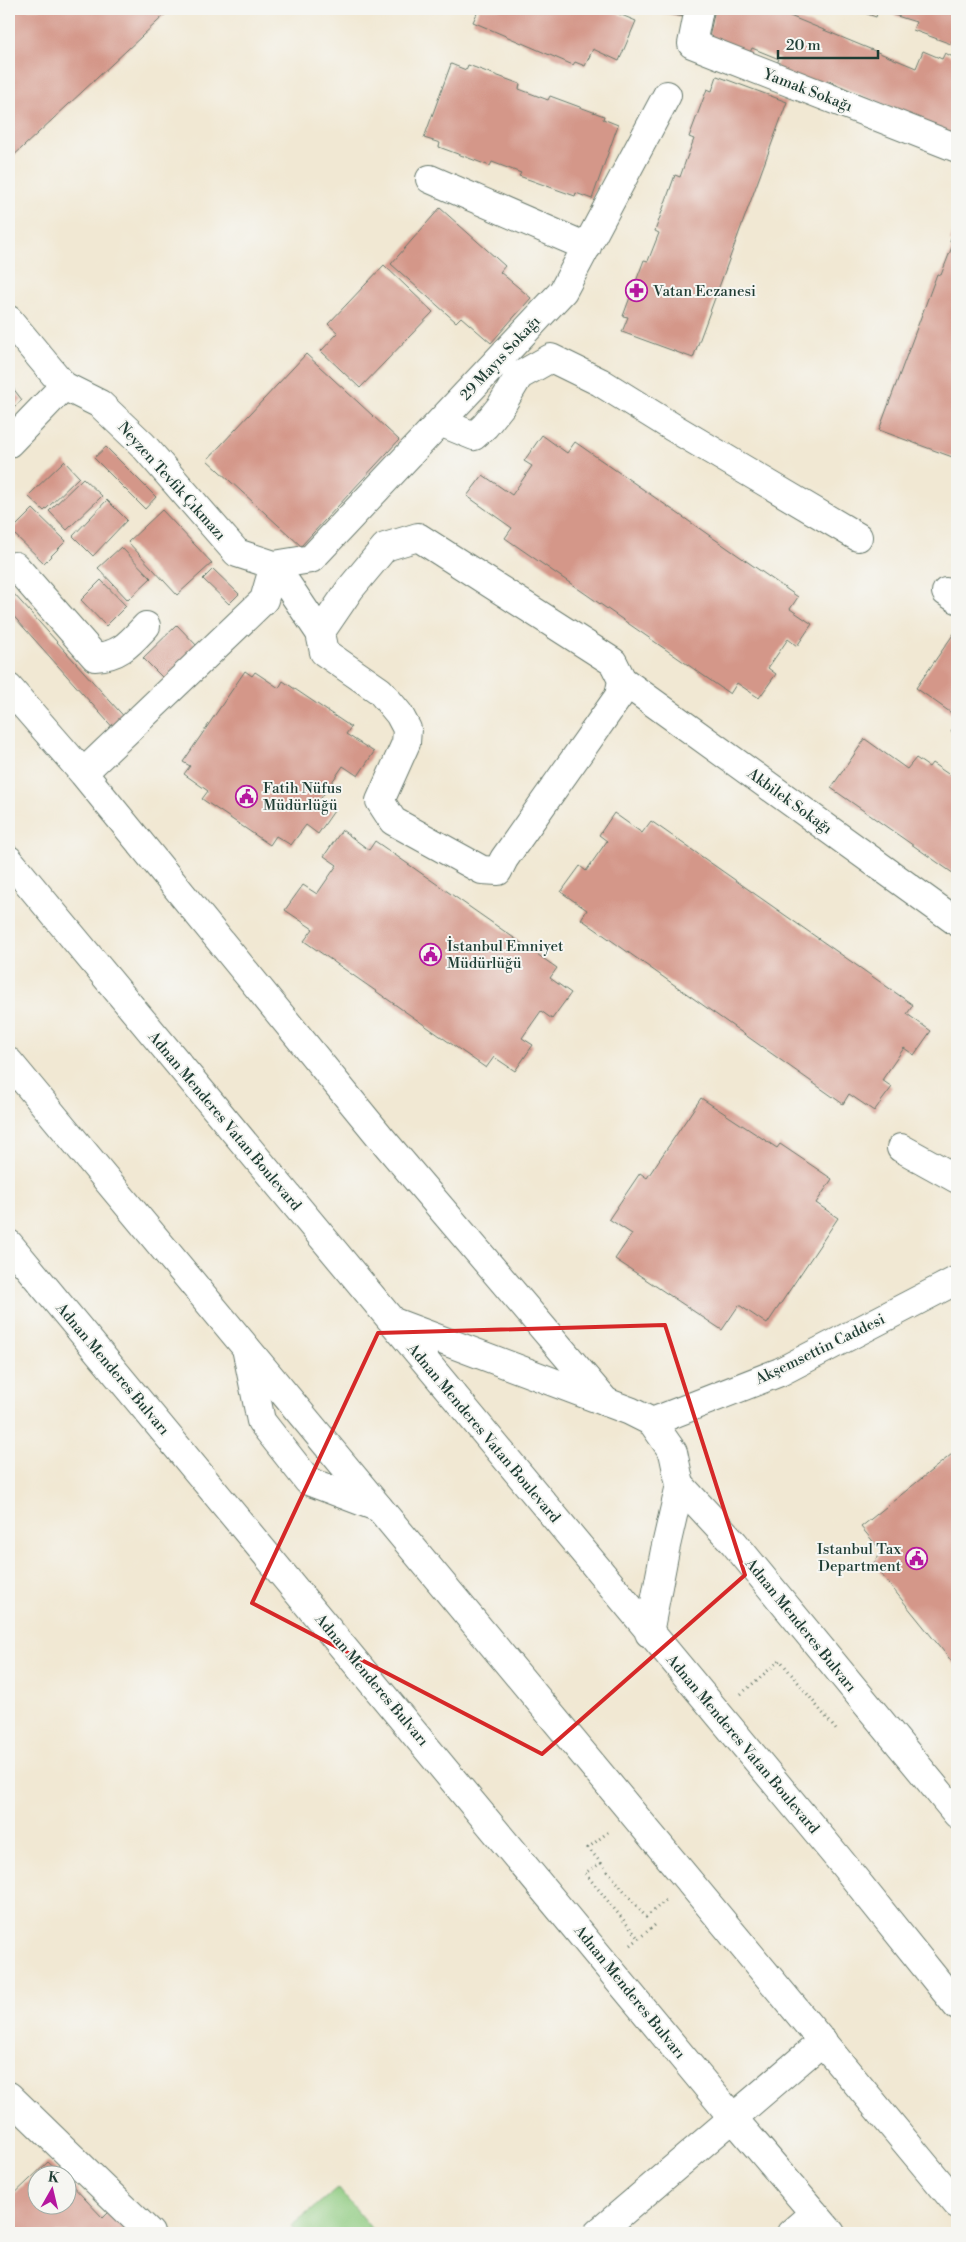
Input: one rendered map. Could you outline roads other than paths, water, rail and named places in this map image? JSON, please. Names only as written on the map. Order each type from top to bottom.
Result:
[{"type":"main road","name":"Yamak Sokağı","points":[[699,9],[692,44],[957,148]]},
{"type":"main road","name":"29 Mayıs Sokağı","points":[[274,565],[311,559],[563,291],[667,95]]},
{"type":"main road","points":[[430,179],[587,247]]},
{"type":"main road","points":[[9,320],[64,386],[9,443]]},
{"type":"main road","points":[[440,422],[474,436],[486,426],[501,406],[519,376],[551,358],[600,382],[858,537]]},
{"type":"main road","name":"Neyzen Tevfik Çıkmazı","points":[[64,386],[100,404],[143,445],[237,553],[274,565]]},
{"type":"main road","points":[[274,565],[320,633],[324,652],[380,691],[399,714],[407,729],[406,743],[380,802],[393,821],[482,870],[498,871],[504,859],[619,696],[622,680],[613,662],[418,537],[385,547],[350,589],[320,633]]},
{"type":"main road","points":[[83,773],[264,600],[274,565]]},
{"type":"main road","points":[[9,568],[15,566],[32,583],[49,606],[95,657],[109,657],[119,652],[146,626]]},
{"type":"main road","name":"Akbilek Sokağı","points":[[622,680],[957,922]]},
{"type":"main road","points":[[9,688],[83,773],[382,1139],[606,1402]]},
{"type":"main road","name":"Adnan Menderes Vatan Boulevard","points":[[9,860],[718,1714],[957,2006]]},
{"type":"main road","points":[[9,1062],[18,1085],[246,1348],[957,2204]]},
{"type":"main road","points":[[901,1148],[957,1179]]},
{"type":"main road","name":"Adnan Menderes Bulvarı","points":[[9,1244],[822,2223]]},
{"type":"main road","name":"Akşemsettin Caddesi","points":[[652,1422],[780,1372],[957,1280]]},
{"type":"main road","points":[[392,1322],[606,1402],[652,1422],[673,1452],[680,1484],[649,1633]]},
{"type":"main road","points":[[246,1348],[261,1421],[308,1482],[379,1508]]},
{"type":"main road","name":"Adnan Menderes Bulvarı","points":[[680,1484],[734,1543],[957,1814]]},
{"type":"main road","points":[[598,2233],[823,2041]]},
{"type":"main road","points":[[9,2096],[150,2233]]},
{"type":"main road","points":[[791,2233],[822,2223]]},
{"type":"place","name":"Vatan Eczanesi","points":[[637,291]]},
{"type":"place","name":"Fatih Nüfus Müdürlüğü","points":[[247,797]]},
{"type":"place","name":"İstanbul Emniyet Müdürlüğü","points":[[431,955]]},
{"type":"place","name":"Istanbul Tax Department","points":[[917,1558]]}]
